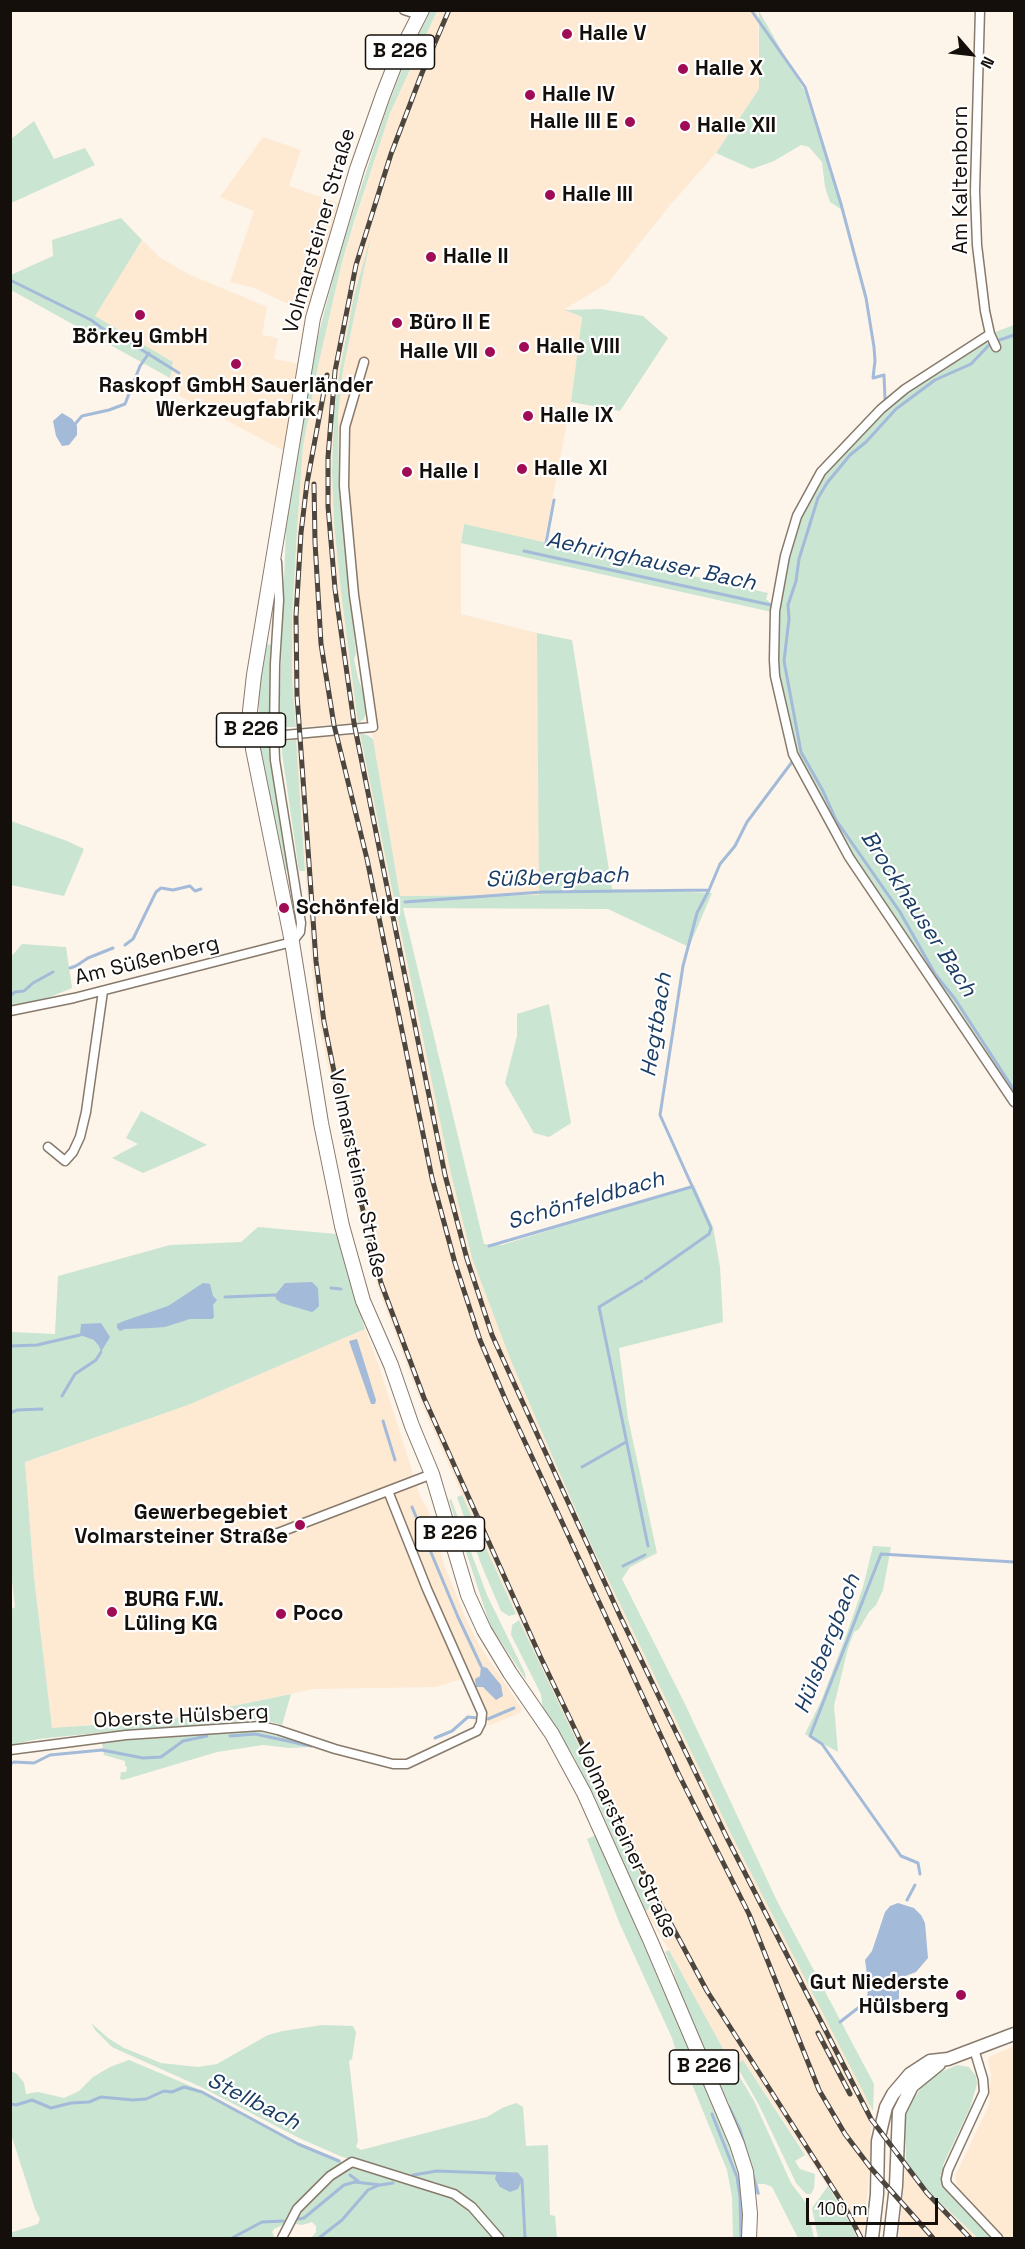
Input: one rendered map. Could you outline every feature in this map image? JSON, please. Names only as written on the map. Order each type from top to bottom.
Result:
[{"type":"main road","name":"Volmarsteiner Straße","points":[[421,13],[397,58],[357,169],[313,318],[250,711],[253,748],[292,942],[321,1123],[342,1226],[363,1301],[392,1365],[412,1426],[432,1474],[468,1595],[510,1673],[552,1734],[584,1793],[651,1942],[736,2144],[746,2172],[750,2214],[749,2238]]},
{"type":"street","points":[[404,10],[421,13]]},
{"type":"street","name":"Am Kaltenborn","points":[[980,10],[975,191],[978,256],[984,311],[996,347]]},
{"type":"street","points":[[990,334],[905,389],[881,409],[821,472],[797,516],[785,556],[776,605],[774,660],[775,676],[793,754],[849,857],[1014,1102]]},
{"type":"street","points":[[274,736],[373,728],[354,595],[344,486],[345,427],[364,362]]},
{"type":"street","name":"Volmarsteiner Straße","points":[[276,542],[279,600],[275,664],[275,760],[302,923],[300,932],[292,942]]},
{"type":"street","name":"Am Süßenberg","points":[[10,1011],[103,991],[292,942]]},
{"type":"street","points":[[48,1147],[65,1161],[73,1152],[80,1137],[86,1112],[103,991]]},
{"type":"street","points":[[238,1537],[278,1533],[432,1474]]},
{"type":"street","name":"Oberste Hülsberg","points":[[10,1750],[126,1735],[261,1726],[335,1749],[393,1764],[407,1764],[477,1731],[481,1724],[482,1713],[388,1491]]},
{"type":"street","points":[[872,2238],[877,2194],[878,2141],[886,2107],[898,2086],[918,2068],[930,2061],[948,2059],[1014,2034]]},
{"type":"street","points":[[974,2049],[983,2079],[984,2092],[946,2179],[948,2184],[998,2238]]},
{"type":"street","points":[[890,2238],[896,2186],[899,2112],[912,2086],[948,2059]]},
{"type":"street","points":[[282,2238],[297,2209],[330,2176],[352,2162],[454,2194],[472,2207],[499,2238]]},
{"type":"shaded area","points":[[437,11],[758,11],[759,89],[716,153],[671,204],[608,283],[565,309],[582,317],[571,402],[544,542],[463,525],[461,614],[537,633],[540,895],[400,896],[373,739],[339,489],[338,415],[343,370],[368,248],[354,296],[340,369],[334,413],[332,470],[334,524],[358,723],[296,727],[292,678],[292,618],[297,530],[303,446],[318,366],[342,262],[390,113]]},
{"type":"shaded area","points":[[263,137],[301,150],[289,186],[341,204],[308,313],[254,288],[230,282],[254,211],[220,197]]},
{"type":"shaded area","points":[[142,240],[159,257],[188,274],[267,307],[262,335],[278,338],[274,359],[305,365],[290,454],[169,390],[173,362],[94,316]]},
{"type":"shaded area","points":[[360,734],[451,1174],[472,1258],[511,1361],[588,1538],[732,1836],[870,2103],[870,2162],[863,2238],[857,2238],[831,2191],[744,2061],[736,2065],[722,2047],[645,1911],[655,1906],[590,1773],[462,1495],[420,1400],[377,1285],[354,1191],[319,1023],[313,981],[296,739]]},
{"type":"shaded area","points":[[365,1329],[420,1496],[428,1510],[444,1564],[465,1617],[478,1643],[522,1709],[520,1713],[488,1724],[487,1714],[470,1676],[436,1687],[313,1689],[165,1720],[52,1729],[34,1578],[25,1462],[188,1405]]},
{"type":"shaded area","points":[[1014,2046],[1014,2238],[1002,2238],[957,2187],[955,2176],[989,2105],[991,2074],[989,2057]]},
{"type":"shaded area","points":[[906,2161],[929,2192],[978,2238],[899,2238]]},
{"type":"green space","points":[[431,11],[437,11],[390,113],[354,222],[342,262],[318,366],[303,446],[297,530],[292,618],[292,678],[296,727],[287,727],[279,719],[286,528],[316,344],[340,252],[386,111],[407,57]]},
{"type":"green space","points":[[759,11],[804,90],[842,210],[830,202],[825,187],[822,162],[809,147],[801,145],[774,161],[752,169],[716,153],[759,89]]},
{"type":"green space","points":[[34,121],[54,159],[85,148],[95,165],[11,203],[11,139]]},
{"type":"green space","points":[[121,218],[142,240],[95,316],[173,362],[170,378],[11,290],[11,275],[53,256],[52,240]]},
{"type":"green space","points":[[371,236],[343,370],[338,415],[339,489],[356,654],[354,659],[366,701],[364,719],[358,723],[334,524],[332,470],[334,413],[340,369],[354,296]]},
{"type":"green space","points":[[601,309],[643,316],[668,338],[620,411],[571,402],[582,317],[565,310]]},
{"type":"green space","points":[[1014,325],[1014,1102],[849,857],[787,733],[774,643],[793,526],[821,472],[881,409],[983,336],[989,345],[991,343],[990,334]]},
{"type":"green space","points":[[464,524],[768,593],[766,599],[772,604],[772,612],[461,543]]},
{"type":"green space","points":[[537,633],[572,640],[612,889],[712,893],[689,947],[608,909],[403,908],[484,1244],[502,1245],[694,1185],[713,1227],[720,1267],[723,1322],[619,1348],[628,1418],[657,1553],[630,1567],[622,1579],[685,1704],[777,1901],[874,2084],[873,2111],[732,1836],[588,1538],[511,1361],[472,1258],[451,1174],[360,734],[373,739],[400,896],[539,895]]},
{"type":"green space","points":[[267,644],[271,645],[270,744],[288,870],[283,871],[259,743],[259,690]]},
{"type":"green space","points":[[296,739],[305,871],[299,871],[282,753],[285,742]]},
{"type":"green space","points":[[11,821],[84,849],[64,896],[11,885]]},
{"type":"green space","points":[[22,944],[66,947],[72,988],[40,1001],[11,1008],[11,957]]},
{"type":"green space","points":[[549,1004],[571,1123],[549,1137],[534,1133],[505,1083],[517,1036],[517,1014]]},
{"type":"green space","points":[[141,1111],[207,1145],[143,1173],[112,1158],[138,1144],[126,1138]]},
{"type":"green space","points":[[258,1227],[336,1234],[365,1329],[188,1405],[25,1462],[34,1578],[52,1728],[165,1720],[291,1694],[282,1725],[260,1719],[38,1739],[11,1745],[10,1610],[15,1607],[10,1563],[11,1332],[55,1334],[58,1276],[170,1245],[241,1242]]},
{"type":"green space","points":[[462,1495],[516,1614],[509,1616],[501,1611],[457,1497]]},
{"type":"green space","points":[[451,1499],[487,1595],[525,1673],[526,1680],[490,1625],[449,1500]]},
{"type":"green space","points":[[873,1546],[891,1547],[883,1590],[876,1605],[859,1629],[854,1632],[848,1648],[834,1706],[838,1752],[805,1734],[822,1699],[847,1633],[863,1587]]},
{"type":"green space","points":[[519,1620],[655,1906],[645,1911],[597,1801],[573,1755],[543,1710],[541,1694],[511,1635],[512,1625]]},
{"type":"green space","points":[[264,1730],[310,1744],[310,1747],[289,1748],[263,1745],[217,1752],[123,1780],[120,1779],[121,1772],[126,1772],[125,1761],[104,1755],[102,1742]]},
{"type":"green space","points":[[596,1835],[727,2139],[744,2197],[745,2238],[733,2238],[732,2197],[727,2170],[683,2062],[681,2059],[674,2058],[676,2051],[672,2038],[619,1922],[587,1839]]},
{"type":"green space","points":[[669,1950],[754,2101],[791,2183],[806,2203],[814,2238],[798,2238],[772,2187],[758,2184],[760,2195],[757,2195],[751,2171],[728,2107],[729,2104],[675,1980],[665,1952]]},
{"type":"green space","points":[[91,2023],[124,2048],[161,2063],[198,2067],[217,2064],[268,2035],[283,2031],[322,2025],[353,2026],[356,2032],[352,2059],[349,2061],[358,2141],[356,2147],[361,2150],[487,2117],[516,2103],[523,2107],[526,2146],[548,2145],[550,2215],[555,2216],[557,2238],[502,2238],[465,2198],[340,2156],[299,2138],[201,2087],[112,2047]]},
{"type":"green space","points":[[129,2060],[200,2090],[299,2143],[340,2160],[343,2165],[296,2208],[285,2224],[274,2229],[272,2232],[275,2238],[11,2238],[10,2233],[38,2224],[40,2219],[11,2134],[11,2071],[17,2074],[24,2083],[26,2094],[38,2092],[64,2098],[79,2091],[93,2077],[110,2067]]},
{"type":"green space","points":[[743,2060],[805,2155],[795,2161],[800,2169],[815,2174],[811,2194],[806,2194],[796,2183],[758,2103],[736,2065]]},
{"type":"green space","points":[[957,2065],[969,2067],[976,2076],[977,2084],[970,2108],[943,2165],[943,2174],[940,2175],[944,2184],[993,2238],[978,2238],[929,2192],[906,2161],[905,2118],[912,2101],[927,2080]]},
{"type":"green space","points":[[352,2167],[451,2195],[462,2202],[497,2238],[311,2238],[316,2232],[316,2226],[312,2222],[302,2225],[291,2223],[299,2210],[341,2171]]},
{"type":"green space","points":[[828,2186],[857,2238],[818,2238],[812,2208]]},
{"type":"water","points":[[62,413],[72,419],[77,426],[77,435],[69,445],[62,446],[56,436],[53,421]]},
{"type":"water","points":[[312,1282],[318,1288],[319,1306],[312,1312],[281,1303],[276,1299],[275,1295],[285,1283]]},
{"type":"water","points":[[203,1283],[210,1284],[213,1296],[217,1300],[213,1305],[214,1317],[212,1319],[190,1319],[165,1327],[120,1331],[117,1328],[117,1324],[168,1306]]},
{"type":"water","points":[[101,1323],[110,1337],[101,1352],[94,1340],[80,1335],[81,1324]]},
{"type":"water","points":[[357,1339],[376,1400],[375,1404],[371,1404],[349,1341]]},
{"type":"water","points":[[481,1666],[487,1668],[501,1685],[503,1696],[496,1700],[483,1687],[476,1687],[475,1679],[480,1676]]},
{"type":"water","points":[[898,1903],[914,1908],[921,1915],[925,1923],[928,1958],[916,1972],[903,1977],[899,1984],[899,1999],[879,2007],[877,2011],[867,2001],[868,1982],[865,1960],[872,1951],[885,1912],[890,1906]]},
{"type":"water","points":[[501,2172],[520,2176],[522,2180],[518,2189],[510,2192],[500,2187],[495,2179],[496,2175]]},
{"type":"waterway","points":[[751,10],[805,87],[841,204],[866,298],[874,347],[873,378],[884,375],[885,399]]},
{"type":"waterway","name":"Aehringhauser Bach","points":[[10,280],[91,320],[110,334],[126,338],[179,373]]},
{"type":"waterway","name":"Hülsbergbach","points":[[1014,335],[991,343],[971,364],[935,380],[896,409],[866,442],[850,455],[827,483],[818,498],[799,559],[796,581],[788,605],[789,619],[784,661],[801,752],[836,820],[900,912],[935,974],[955,999],[1014,1090]]},
{"type":"waterway","points":[[75,424],[82,416],[125,404],[140,366],[149,353]]},
{"type":"waterway","points":[[546,543],[554,500]]},
{"type":"waterway","name":"Aehringhauser Bach","points":[[524,551],[771,605]]},
{"type":"waterway","name":"Hegtbach","points":[[645,1279],[709,1234],[711,1228],[660,1115],[683,966],[697,913],[720,864],[735,846],[747,822],[792,762]]},
{"type":"waterway","name":"Süßbergbach","points":[[125,945],[133,939],[156,892],[161,888],[173,890],[190,886],[195,891],[201,889]]},
{"type":"waterway","name":"Süßbergbach","points":[[405,902],[542,892],[709,890]]},
{"type":"waterway","points":[[70,968],[113,948]]},
{"type":"waterway","points":[[10,996],[15,992],[24,991],[53,972]]},
{"type":"waterway","name":"Schönfeldbach","points":[[489,1246],[691,1187]]},
{"type":"waterway","name":"Hegtbach","points":[[642,1281],[599,1307],[648,1546]]},
{"type":"waterway","name":"Schönfeldbach","points":[[331,1288],[341,1289]]},
{"type":"waterway","name":"Schönfeldbach","points":[[225,1297],[275,1295]]},
{"type":"waterway","name":"Schönfeldbach","points":[[10,1346],[37,1345],[80,1335]]},
{"type":"waterway","points":[[62,1396],[75,1374],[96,1360],[101,1352]]},
{"type":"waterway","points":[[10,1413],[17,1410],[42,1409]]},
{"type":"waterway","points":[[383,1421],[395,1460]]},
{"type":"waterway","points":[[582,1467],[626,1442]]},
{"type":"waterway","points":[[412,1507],[481,1666]]},
{"type":"waterway","name":"Hülsbergbach","points":[[920,1874],[918,1863],[901,1856],[822,1744],[810,1736],[881,1554],[1014,1562]]},
{"type":"waterway","name":"Hegtbach","points":[[623,1566],[645,1555]]},
{"type":"waterway","name":"Hegtbach","points":[[435,1738],[452,1731],[468,1717],[488,1719],[514,1708]]},
{"type":"waterway","name":"Hegtbach","points":[[230,1736],[255,1734],[311,1746]]},
{"type":"waterway","name":"Hegtbach","points":[[10,1764],[14,1762],[34,1763],[50,1755],[102,1750],[143,1758],[161,1757],[183,1741],[207,1736]]},
{"type":"waterway","name":"Hülsbergbach","points":[[907,1900],[915,1885]]},
{"type":"waterway","name":"Hülsbergbach","points":[[840,2022],[867,2001]]},
{"type":"waterway","name":"Stellbach","points":[[11,2104],[16,2105],[32,2100],[51,2108],[71,2103],[89,2102],[101,2097],[146,2099],[164,2091],[172,2092],[184,2087],[202,2092],[298,2144],[339,2161]]},
{"type":"waterway","points":[[729,2107],[740,2130],[758,2193]]},
{"type":"waterway","name":"Hülsbergbach","points":[[712,2114],[737,2177],[741,2238]]},
{"type":"waterway","name":"Hülsbergbach","points":[[413,2175],[437,2171],[517,2174],[522,2180],[525,2238]]},
{"type":"waterway","name":"Stellbach","points":[[350,2175],[358,2181]]},
{"type":"waterway","name":"Hülsbergbach","points":[[299,2219],[304,2218],[344,2185],[355,2182],[380,2185],[393,2183]]},
{"type":"waterway","points":[[319,2238],[342,2220],[368,2190],[377,2186]]},
{"type":"waterway","name":"Hülsbergbach","points":[[232,2238],[262,2222],[283,2221]]},
{"type":"railway","points":[[449,10],[391,154],[356,265],[335,371],[328,457],[328,506],[335,589],[354,723],[445,1175],[467,1259],[492,1335],[620,1616],[727,1838],[871,2119],[927,2193],[970,2238]]},
{"type":"railway","points":[[327,375],[307,483],[301,533],[296,616],[297,695],[316,961],[324,1022],[358,1190],[381,1283],[424,1398],[540,1656],[645,1876],[707,1991],[845,2207],[861,2238]]},
{"type":"railway","points":[[314,484],[321,644],[334,725],[367,859],[432,1178],[455,1263],[480,1340],[679,1775],[749,1914],[819,2090],[845,2134],[870,2167],[933,2238]]},
{"type":"railway","points":[[818,2033],[850,2094]]},
{"type":"place","name":"Halle V","points":[[567,34]]},
{"type":"place","name":"Halle X","points":[[683,69]]},
{"type":"place","name":"Halle IV","points":[[530,95]]},
{"type":"place","name":"Halle III E","points":[[630,122]]},
{"type":"place","name":"Halle XII","points":[[685,126]]},
{"type":"place","name":"Halle III","points":[[550,195]]},
{"type":"place","name":"Halle II","points":[[431,257]]},
{"type":"place","name":"Börkey GmbH","points":[[140,315]]},
{"type":"place","name":"Büro II E","points":[[397,323]]},
{"type":"place","name":"Halle VIII","points":[[524,347]]},
{"type":"place","name":"Halle VII","points":[[490,352]]},
{"type":"place","name":"Raskopf GmbH Sauerländer Werkzeugfabrik","points":[[236,364]]},
{"type":"place","name":"Halle IX","points":[[528,416]]},
{"type":"place","name":"Halle XI","points":[[522,469]]},
{"type":"place","name":"Halle I","points":[[407,472]]},
{"type":"place","name":"Schönfeld","points":[[284,908]]},
{"type":"place","name":"Gewerbegebiet Volmarsteiner Straße","points":[[300,1525]]},
{"type":"place","name":"BURG F.W. Lüling KG","points":[[112,1612]]},
{"type":"place","name":"Poco","points":[[281,1614]]},
{"type":"place","name":"Gut Niederste Hülsberg","points":[[961,1995]]},
{"type":"water label","name":"Brockhauser Bach","points":[[918,914]]}]
